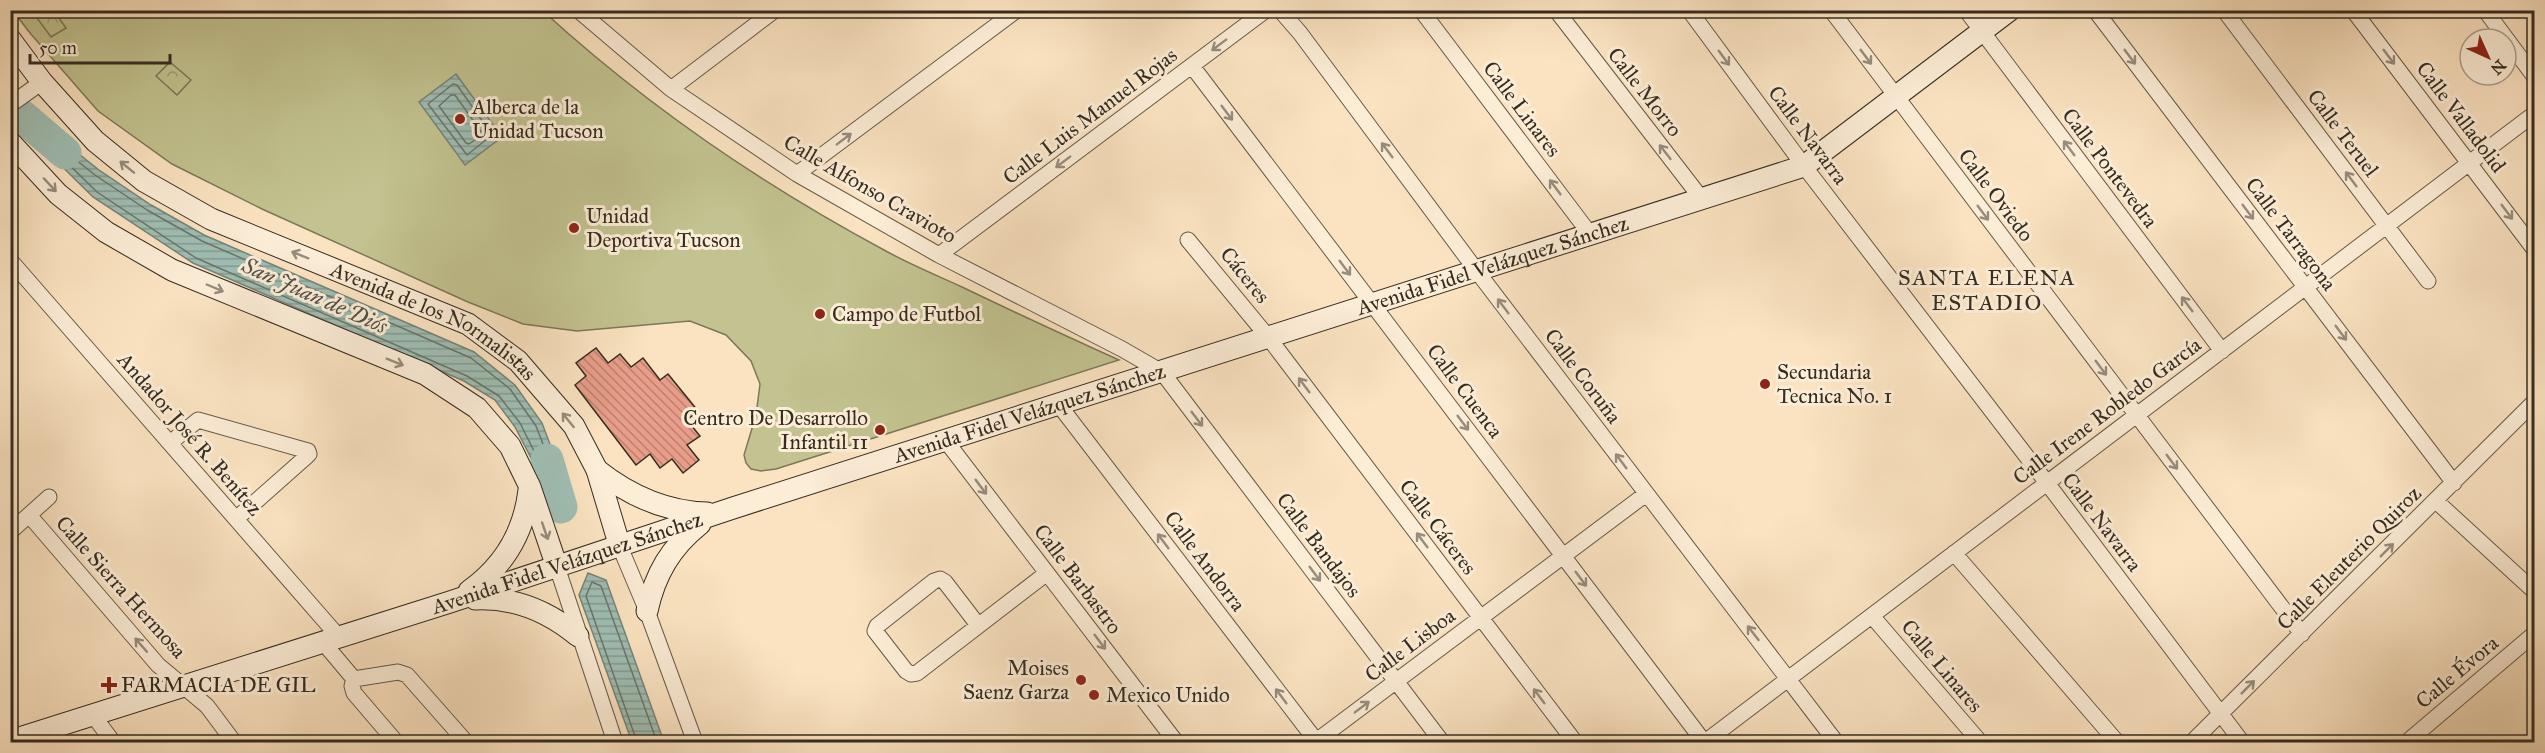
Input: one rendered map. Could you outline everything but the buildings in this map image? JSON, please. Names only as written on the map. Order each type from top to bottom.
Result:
[{"type":"street","name":"Calle Alfonso Cravioto","points":[[578,10],[671,89],[797,174],[939,255],[1162,372]]},
{"type":"street","points":[[671,89],[775,10]]},
{"type":"street","points":[[797,174],[1017,10]]},
{"type":"street","name":"Calle Luis Manuel Rojas","points":[[939,255],[1266,10]]},
{"type":"street","name":"Calle Coruña","points":[[1280,10],[1300,33],[1476,270],[1836,742]]},
{"type":"street","name":"Calle Coruña","points":[[1291,10],[1300,33]]},
{"type":"street","name":"Calle Linares","points":[[1421,10],[1590,234]]},
{"type":"street","name":"Calle Morro","points":[[1556,10],[1701,198]]},
{"type":"street","name":"Calle Navarra","points":[[1689,10],[1804,166],[2242,742]]},
{"type":"street","name":"Calle Oviedo","points":[[1831,10],[2301,634]]},
{"type":"street","name":"Calle Pontevedra","points":[[1966,10],[2222,351]]},
{"type":"street","name":"Avenida Fidel Velázquez Sánchez","points":[[10,741],[450,602],[717,514],[1804,166],[2010,10]]},
{"type":"street","name":"Calle Tarragona","points":[[2095,10],[2454,483]]},
{"type":"street","name":"Calle Teruel","points":[[2224,10],[2428,281]]},
{"type":"street","name":"Calle Valladolid","points":[[2353,10],[2535,249]]},
{"type":"street","points":[[2485,10],[2535,76]]},
{"type":"street","name":"Avenida de los Normalistas","points":[[10,39],[42,82],[95,141],[144,181],[211,219],[468,324],[518,361],[574,426],[597,470],[620,547],[647,611],[696,742]]},
{"type":"street","name":"Calle Cuenca","points":[[1191,66],[1705,742]]},
{"type":"street","points":[[10,105],[42,82]]},
{"type":"street","name":"Calle Irene Robledo García","points":[[1705,742],[2535,114]]},
{"type":"street","points":[[10,142],[58,194],[106,232],[172,270],[425,374],[477,408],[510,446],[530,487],[615,742]]},
{"type":"street","name":"Cáceres","points":[[1188,240],[1268,338]]},
{"type":"street","name":"Andador José R. Benítez","points":[[10,260],[236,519],[330,639],[354,679],[354,693],[396,742]]},
{"type":"street","name":"Calle Cáceres","points":[[1268,338],[1575,742]]},
{"type":"street","name":"Calle Bandajos","points":[[1162,372],[1442,742]]},
{"type":"street","name":"Calle Eleuterio Quiroz","points":[[2192,742],[2535,402]]},
{"type":"street","name":"Calle Andorra","points":[[1059,405],[1316,742]]},
{"type":"street","points":[[170,444],[198,420],[308,451],[306,457],[236,519]]},
{"type":"street","name":"Calle Barbastro","points":[[946,441],[1176,742]]},
{"type":"street","points":[[597,470],[633,495],[653,503],[674,510],[717,514]]},
{"type":"street","points":[[450,602],[483,581],[509,551],[524,520],[530,487]]},
{"type":"street","name":"Calle Lisboa","points":[[1316,742],[1646,494]]},
{"type":"street","points":[[10,532],[49,498]]},
{"type":"street","points":[[2436,501],[2535,591]]},
{"type":"street","points":[[647,611],[658,575],[667,558],[689,533],[717,514]]},
{"type":"street","name":"Calle Sierra Hermosa","points":[[29,515],[158,665],[207,706],[234,742]]},
{"type":"street","points":[[1954,553],[2117,742]]},
{"type":"street","points":[[978,625],[945,582],[940,579],[934,581],[877,626],[875,631],[906,671],[911,674],[917,673],[1047,573]]},
{"type":"street","points":[[450,602],[485,598],[520,604],[551,616],[578,636]]},
{"type":"street","name":"Calle Linares","points":[[1872,616],[1980,742]]},
{"type":"street","name":"Calle Évora","points":[[2407,742],[2535,634]]},
{"type":"street","points":[[354,679],[398,672],[407,675],[466,742]]},
{"type":"street","points":[[93,715],[113,742]]},
{"type":"green space","name":"Unidad Deportiva Tucson","points":[[13,11],[543,11],[582,46],[664,111],[793,198],[903,260],[1119,360],[776,469],[761,471],[751,469],[744,455],[756,415],[760,384],[751,361],[726,335],[690,321],[577,331],[523,324],[468,302],[262,209],[172,164],[98,111]]},
{"type":"green space","points":[[48,11],[54,11],[66,28],[51,37],[37,18]]},
{"type":"green space","points":[[170,62],[191,80],[177,95],[156,76]]},
{"type":"water","name":"Alberca de la Unidad Tucson","points":[[456,74],[502,137],[465,165],[419,102]]},
{"type":"water","points":[[30,123],[40,123],[99,170],[151,205],[204,235],[474,352],[515,385],[542,423],[565,484],[559,503],[543,490],[531,458],[515,427],[495,400],[464,381],[193,263],[93,197],[30,135]]},
{"type":"water","points":[[588,573],[606,580],[664,742],[632,742],[579,595]]},
{"type":"waterway","name":"San Juan de Diós","points":[[23,117],[65,153]]},
{"type":"waterway","name":"San Juan de Diós","points":[[547,460],[561,507]]},
{"type":"place","name":"Alberca de la Unidad Tucson","points":[[460,119]]},
{"type":"place","name":"Unidad Deportiva Tucson","points":[[574,228]]},
{"type":"place","name":"Campo de Futbol","points":[[820,314]]},
{"type":"place","name":"Secundaria Tecnica No. 1","points":[[1765,384]]},
{"type":"place","name":"Centro De Desarrollo Infantil 11","points":[[880,430]]},
{"type":"place","name":"Moises Saenz Garza","points":[[1081,680]]},
{"type":"place","name":"FARMACIA DE GIL","points":[[109,685]]},
{"type":"place","name":"Mexico Unido","points":[[1094,695]]},
{"type":"district","name":"SANTA ELENA ESTADIO","points":[[1987,290]]}]
